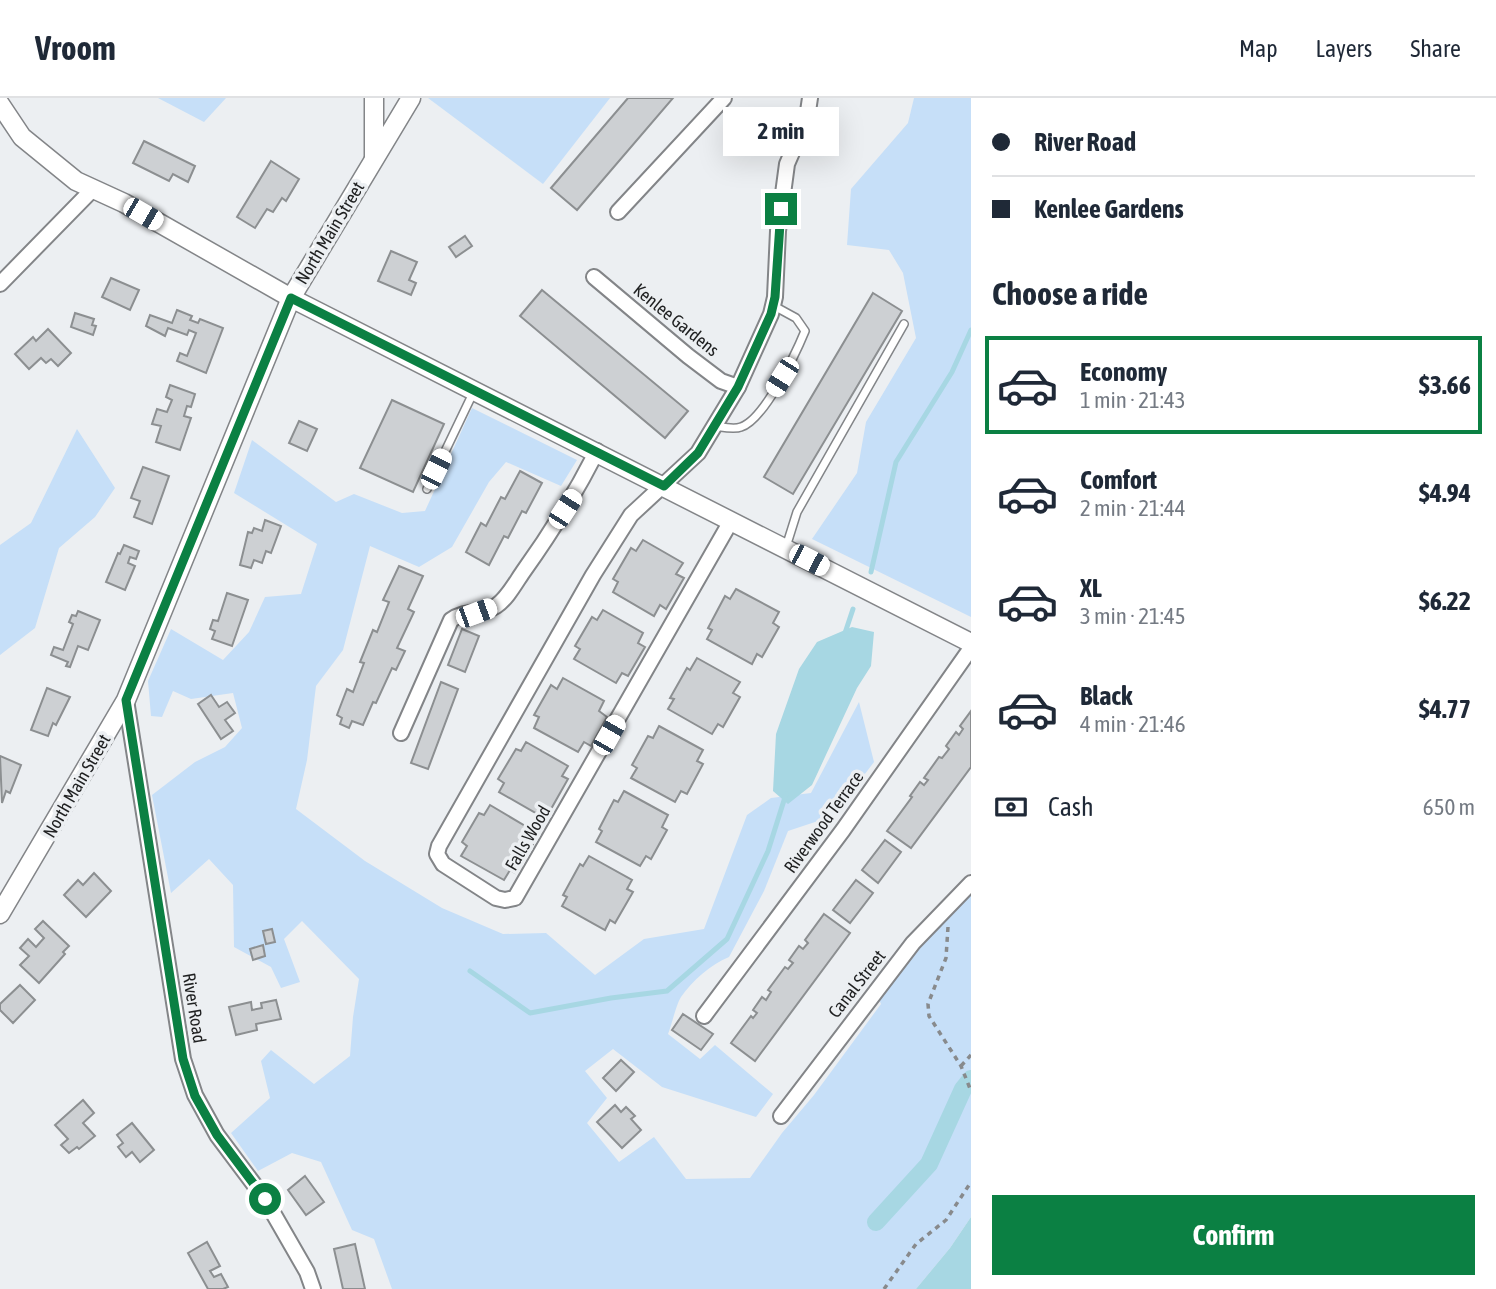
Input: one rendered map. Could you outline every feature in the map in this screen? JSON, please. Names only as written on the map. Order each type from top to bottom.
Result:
[{"type":"street","name":"North Main Street","points":[[374,98],[374,159]]},
{"type":"street","name":"North Main Street","points":[[0,914],[126,700],[291,298],[411,98]]},
{"type":"street","points":[[618,212],[724,98]]},
{"type":"street","points":[[664,486],[698,453],[738,387],[773,306],[778,231],[787,164],[807,118],[810,98]]},
{"type":"street","points":[[0,104],[22,137],[61,171],[93,189],[124,203],[291,298],[597,451],[971,645]]},
{"type":"street","points":[[0,284],[93,189]]},
{"type":"street","name":"Kenlee Gardens","points":[[594,277],[688,356],[721,381],[738,387]]},
{"type":"street","points":[[401,733],[451,620],[458,614],[476,613],[497,605],[544,542],[575,493],[597,451]]},
{"type":"street","name":"Falls Wood","points":[[664,486],[650,495],[631,515],[599,565],[439,846],[438,854],[443,864],[496,898],[514,898],[527,878],[731,521]]},
{"type":"street","name":"Riverwood Terrace","points":[[704,1016],[843,830],[971,645]]},
{"type":"street","name":"River Road","points":[[126,700],[183,1059],[195,1096],[217,1135],[265,1199],[307,1272],[313,1289]]},
{"type":"street","name":"Canal Street","points":[[782,1116],[913,943],[971,883]]},
{"type":"lane","points":[[714,426],[740,428],[756,418],[795,357],[805,331],[796,318],[773,306]]},
{"type":"lane","points":[[786,548],[797,512],[904,324]]},
{"type":"lane","points":[[427,489],[475,391]]},
{"type":"path","points":[[950,904],[946,958],[928,1004],[929,1016],[961,1066],[971,1091]]},
{"type":"path","points":[[961,1066],[971,1055]]},
{"type":"path","points":[[884,1289],[916,1244],[947,1220],[971,1182]]},
{"type":"shaded area","points":[[158,98],[226,98],[204,122]]},
{"type":"shaded area","points":[[428,98],[610,98],[543,184]]},
{"type":"shaded area","points":[[914,98],[971,98],[971,617],[812,539],[857,473],[866,422],[916,338],[903,273],[889,250],[847,245],[851,189],[908,123]]},
{"type":"shaded area","points":[[472,408],[577,460],[561,486],[506,462],[489,482],[452,547],[419,567],[370,546],[343,650],[316,686],[307,760],[296,809],[365,861],[442,908],[503,934],[546,933],[595,975],[644,939],[704,929],[747,815],[771,798],[811,793],[859,702],[874,762],[833,816],[788,831],[764,891],[729,957],[696,979],[686,991],[679,1000],[668,1034],[700,1059],[715,1045],[773,1094],[756,1117],[662,1087],[613,1049],[585,1071],[607,1098],[587,1123],[619,1162],[654,1137],[686,1179],[750,1178],[881,1004],[876,992],[971,883],[971,1217],[950,1248],[916,1289],[392,1289],[374,1239],[352,1230],[321,1162],[292,1153],[258,1171],[231,1133],[270,1098],[261,1061],[271,1050],[314,1084],[350,1056],[359,979],[302,921],[284,939],[300,982],[281,988],[271,967],[234,947],[233,885],[209,859],[171,893],[152,795],[195,762],[225,747],[242,728],[233,693],[191,699],[173,691],[162,717],[151,716],[148,681],[171,629],[223,660],[249,632],[265,597],[301,594],[317,544],[234,493],[252,440],[336,502],[354,494],[402,513],[425,511]]},
{"type":"shaded area","points":[[77,429],[115,488],[95,517],[59,548],[35,628],[0,655],[0,545],[31,523]]},
{"type":"shaded area","points":[[852,627],[874,632],[871,666],[857,688],[812,785],[788,804],[773,791],[776,734],[799,669],[817,642]]},
{"type":"shaded area","points":[[971,1217],[971,1289],[916,1289],[950,1248]]},
{"type":"building","points":[[628,98],[673,98],[577,210],[551,188]]},
{"type":"building","points":[[144,141],[195,166],[188,182],[173,174],[169,181],[133,163]]},
{"type":"building","points":[[271,161],[299,179],[286,201],[282,198],[273,212],[267,209],[255,228],[237,217]]},
{"type":"building","points":[[465,236],[472,246],[456,257],[449,247]]},
{"type":"building","points":[[391,251],[417,262],[409,280],[416,283],[411,295],[378,281]]},
{"type":"building","points":[[111,278],[139,290],[130,310],[102,297]]},
{"type":"building","points":[[542,290],[688,411],[665,438],[520,316]]},
{"type":"building","points":[[873,293],[902,311],[793,494],[764,477]]},
{"type":"building","points":[[177,310],[192,316],[190,320],[198,323],[200,319],[223,328],[206,373],[177,361],[180,353],[187,356],[196,333],[189,330],[187,335],[168,328],[165,336],[146,326],[150,315],[172,323]]},
{"type":"building","points":[[75,313],[94,319],[92,325],[96,326],[93,335],[71,327]]},
{"type":"building","points":[[48,329],[71,353],[58,366],[51,359],[46,363],[41,358],[29,369],[15,354],[33,337],[36,341]]},
{"type":"building","points":[[170,385],[195,394],[191,407],[187,406],[184,416],[191,418],[180,450],[156,442],[161,426],[152,424],[157,409],[167,412],[172,400],[166,397]]},
{"type":"building","points":[[392,400],[444,424],[413,492],[360,468]]},
{"type":"building","points":[[299,421],[317,429],[307,451],[289,443]]},
{"type":"building","points":[[143,467],[169,476],[152,524],[134,517],[140,501],[131,498]]},
{"type":"building","points":[[520,471],[542,483],[526,513],[522,511],[508,538],[504,536],[489,565],[466,552],[481,523],[486,526],[501,497],[505,499]]},
{"type":"building","points":[[265,520],[281,526],[271,553],[266,551],[262,563],[254,560],[251,568],[240,565],[248,532],[252,533],[254,528],[262,531]]},
{"type":"building","points":[[643,540],[683,563],[676,574],[684,578],[666,609],[660,605],[654,616],[613,592],[618,582],[613,579],[631,548],[636,551]]},
{"type":"building","points":[[124,545],[139,551],[136,559],[130,557],[128,563],[135,566],[125,590],[106,582]]},
{"type":"building","points":[[399,566],[423,576],[408,609],[414,612],[397,648],[405,651],[396,670],[392,668],[363,725],[352,721],[349,728],[340,724],[342,718],[337,715],[347,689],[353,692],[364,663],[360,662],[373,630],[377,632],[389,602],[383,600]]},
{"type":"building","points":[[736,589],[779,612],[773,623],[779,627],[762,657],[757,654],[752,664],[707,639],[712,630],[708,628],[725,596],[730,599]]},
{"type":"building","points":[[227,593],[248,600],[232,646],[212,639],[215,631],[210,629],[213,620],[218,621]]},
{"type":"building","points":[[603,610],[643,633],[638,643],[645,647],[628,676],[622,673],[616,683],[574,659],[580,649],[575,646],[592,617],[597,620]]},
{"type":"building","points":[[78,611],[100,620],[88,650],[78,646],[70,667],[66,666],[68,662],[51,655],[54,647],[63,650],[73,624],[69,622],[72,615],[76,616]]},
{"type":"building","points":[[462,629],[479,636],[465,672],[448,665]]},
{"type":"building","points":[[697,658],[740,682],[733,693],[740,697],[723,727],[718,724],[712,734],[668,709],[674,699],[670,698],[687,668],[690,670]]},
{"type":"building","points":[[563,678],[604,701],[599,711],[607,717],[591,746],[584,742],[578,752],[534,728],[539,717],[534,715],[551,685],[557,689]]},
{"type":"building","points":[[441,682],[458,689],[428,769],[411,763]]},
{"type":"building","points":[[47,688],[70,697],[48,736],[31,730]]},
{"type":"building","points":[[211,695],[219,707],[227,702],[235,713],[225,720],[233,731],[221,739],[198,704]]},
{"type":"building","points":[[971,711],[971,767],[911,848],[887,831],[920,782],[924,785],[928,780],[924,778],[939,757],[942,758],[949,749],[946,746],[956,732],[959,735],[963,729],[960,726]]},
{"type":"building","points":[[659,726],[703,750],[697,761],[703,764],[687,794],[681,791],[675,802],[631,778],[637,768],[632,765],[648,736],[653,738]]},
{"type":"building","points":[[526,742],[568,766],[562,776],[568,779],[551,809],[546,806],[541,816],[499,792],[504,783],[498,779],[516,749],[521,751]]},
{"type":"building","points":[[0,756],[21,765],[10,793],[6,791],[2,803]]},
{"type":"building","points":[[624,791],[668,815],[662,827],[667,830],[651,859],[646,856],[640,866],[596,842],[602,831],[599,829],[614,800],[618,802]]},
{"type":"building","points":[[490,805],[532,830],[526,839],[533,844],[515,873],[510,870],[504,880],[461,856],[467,846],[462,842],[479,813],[484,815]]},
{"type":"building","points":[[885,840],[901,852],[878,883],[862,870]]},
{"type":"building","points":[[589,856],[632,880],[627,889],[633,892],[615,923],[610,920],[605,930],[562,906],[567,897],[563,895],[580,864],[583,866]]},
{"type":"building","points":[[94,873],[111,891],[86,917],[64,895],[78,880],[83,885]]},
{"type":"building","points":[[856,880],[873,893],[850,923],[833,910]]},
{"type":"building","points":[[824,914],[850,933],[755,1061],[731,1043],[751,1016],[753,1018],[757,1013],[753,1010],[762,997],[766,1000],[771,992],[768,990],[785,967],[788,969],[793,963],[789,960],[799,946],[803,949],[808,943],[805,940]]},
{"type":"building","points":[[43,921],[69,946],[39,983],[20,965],[29,956],[20,948],[28,939],[36,947],[44,938],[35,929]]},
{"type":"building","points":[[272,929],[275,942],[266,944],[263,931]]},
{"type":"building","points":[[263,945],[265,956],[253,960],[250,949]]},
{"type":"building","points":[[20,985],[35,1000],[13,1023],[0,1010],[0,1004]]},
{"type":"building","points":[[276,1000],[281,1019],[256,1024],[257,1030],[236,1035],[229,1007],[251,1002],[252,1010],[262,1008],[261,1003]]},
{"type":"building","points":[[683,1014],[713,1034],[701,1050],[672,1030]]},
{"type":"building","points":[[621,1060],[634,1072],[616,1091],[603,1078]]},
{"type":"building","points":[[83,1100],[94,1113],[83,1123],[95,1136],[79,1149],[77,1147],[69,1153],[61,1145],[68,1139],[55,1125]]},
{"type":"building","points":[[615,1105],[621,1112],[626,1107],[635,1116],[631,1119],[641,1130],[622,1148],[597,1122]]},
{"type":"building","points":[[132,1123],[154,1150],[140,1162],[132,1152],[126,1157],[118,1147],[123,1143],[117,1135]]},
{"type":"building","points":[[305,1176],[324,1202],[306,1215],[288,1190]]},
{"type":"building","points":[[207,1242],[220,1266],[210,1271],[214,1277],[221,1274],[228,1287],[208,1289],[188,1253]]},
{"type":"building","points":[[355,1244],[365,1289],[343,1289],[334,1249]]},
{"type":"waterway","points":[[871,572],[896,462],[952,372],[971,330]]},
{"type":"waterway","points":[[845,633],[853,609]]},
{"type":"waterway","points":[[470,971],[530,1013],[667,991],[727,939],[768,851],[786,794]]},
{"type":"waterway","points":[[876,1222],[929,1164],[963,1089],[971,1079]]},
{"type":"route","points":[[265,1199],[217,1135],[195,1096],[183,1059],[174,1016],[126,700],[291,298],[664,486],[698,453],[738,387],[771,314],[775,297],[781,209]]}]
